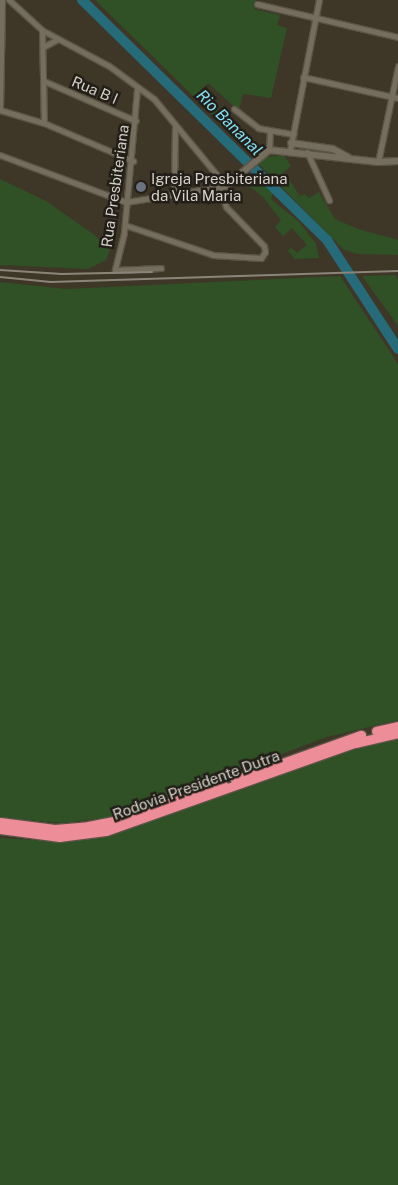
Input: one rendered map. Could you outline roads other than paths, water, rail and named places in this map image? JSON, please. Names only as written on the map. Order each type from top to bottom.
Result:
[{"type":"highway","name":"Rodovia Presidente Dutra","points":[[0,822],[55,829],[114,821],[336,741],[398,726]]},
{"type":"highway","name":"Rodovia Presidente Dutra","points":[[0,829],[59,837],[106,831],[355,743],[398,732]]},
{"type":"street","points":[[2,0],[0,110],[44,123],[133,161]]},
{"type":"street","points":[[9,0],[42,30],[109,66],[137,89],[157,102],[223,187],[226,207],[264,246],[265,252],[261,258],[212,255],[125,224]]},
{"type":"street","points":[[291,146],[319,0]]},
{"type":"street","points":[[257,4],[398,38]]},
{"type":"street","points":[[42,30],[44,123]]},
{"type":"street","points":[[42,47],[58,39]]},
{"type":"street","points":[[378,162],[398,66]]},
{"type":"street","points":[[303,77],[398,98]]},
{"type":"street","name":"Rua B I","points":[[44,81],[136,121]]},
{"type":"street","name":"Rua Presbiteriana","points":[[137,89],[133,161],[126,202],[125,224],[115,270],[162,268]]},
{"type":"street","points":[[234,109],[256,127],[270,132],[293,134]]},
{"type":"street","points":[[174,196],[175,127]]},
{"type":"street","points":[[269,150],[270,132]]},
{"type":"street","points":[[291,146],[307,152],[350,159],[398,162]]},
{"type":"street","points":[[0,155],[126,202],[223,187],[259,155],[269,150],[291,146],[333,149],[350,159]]},
{"type":"street","points":[[307,152],[329,200]]},
{"type":"waterway","name":"Rio Bananal","points":[[82,0],[327,240],[398,349]]},
{"type":"railway","points":[[0,270],[62,274],[152,272]]},
{"type":"railway","points":[[0,277],[51,282],[398,271]]},
{"type":"place","name":"Igreja Presbiteriana da Vila Maria","points":[[141,187]]}]
